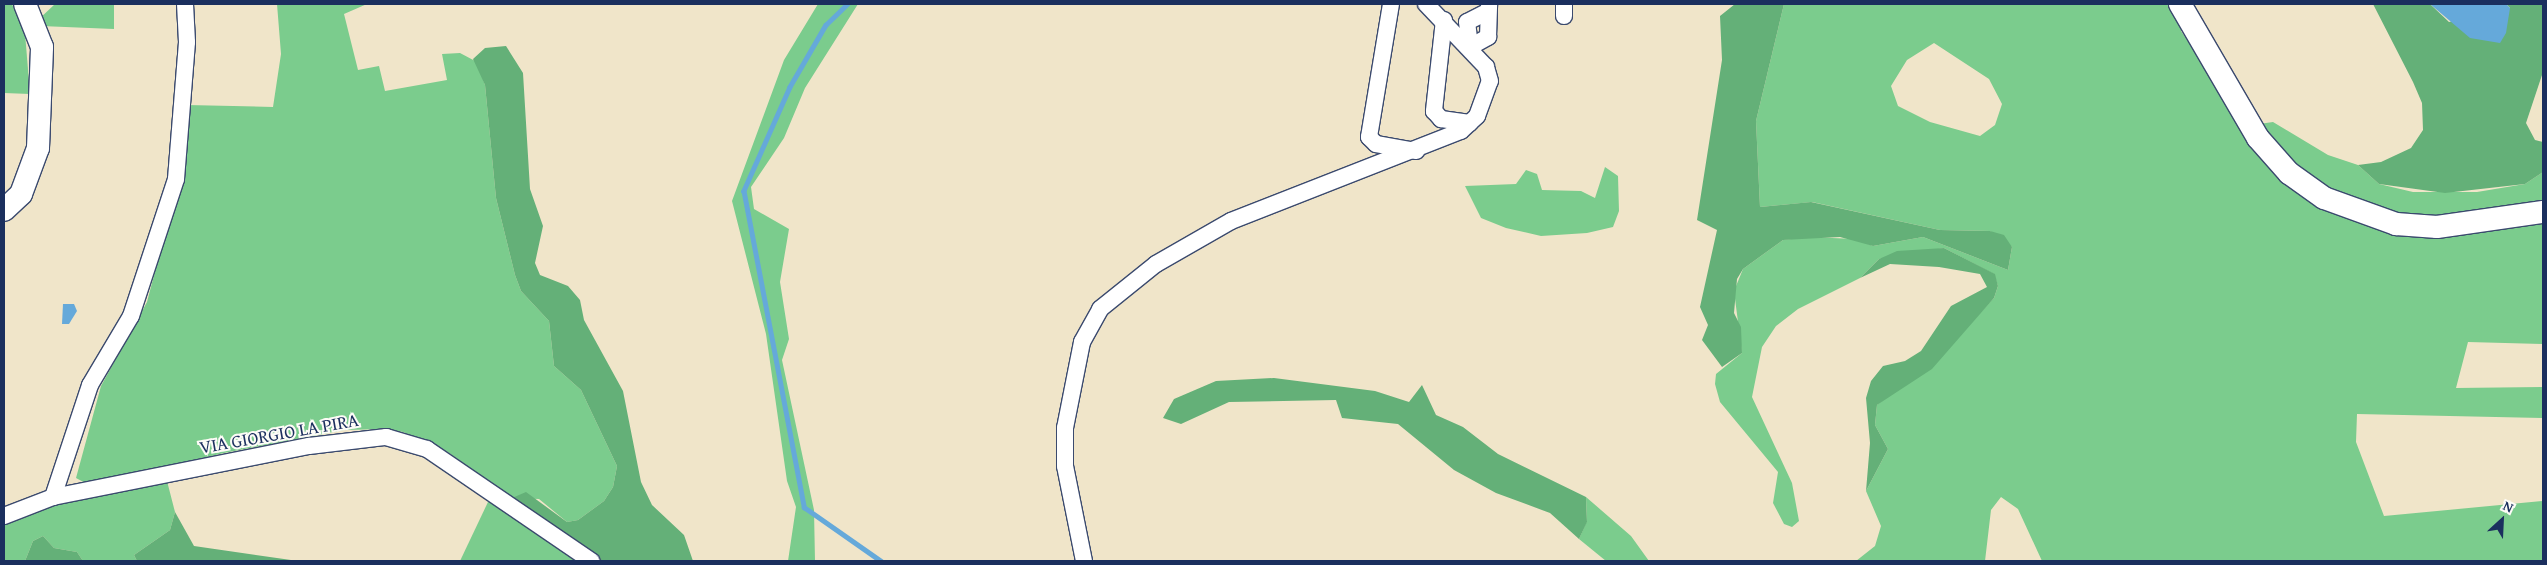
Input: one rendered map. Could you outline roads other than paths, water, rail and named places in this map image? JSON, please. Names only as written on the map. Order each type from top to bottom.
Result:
[{"type":"street","points":[[4,210],[21,194],[38,148],[42,47],[25,4]]},
{"type":"street","points":[[53,497],[90,385],[131,316],[176,179],[187,42],[185,4]]},
{"type":"street","points":[[1391,4],[1369,137],[1376,144],[1418,151]]},
{"type":"street","points":[[1084,561],[1065,466],[1064,428],[1082,342],[1100,309],[1143,273],[1231,221],[1312,186],[1418,151],[1470,123],[1488,96],[1490,81],[1486,67],[1444,20],[1426,4]]},
{"type":"street","points":[[2180,4],[2258,138],[2289,173],[2324,198],[2396,224],[2437,227],[2543,212]]},
{"type":"street","points":[[1470,48],[1488,37],[1488,8]]},
{"type":"street","points":[[1444,20],[1434,111],[1441,119],[1470,123]]},
{"type":"street","name":"VIA GIORGIO LA PIRA","points":[[4,516],[53,497],[309,446],[386,437],[428,449],[591,561]]},
{"type":"water","points":[[2430,4],[2506,4],[2510,8],[2506,33],[2500,43],[2470,38]]},
{"type":"water","points":[[63,304],[74,304],[77,311],[69,324],[62,324]]},
{"type":"waterway","points":[[848,4],[826,25],[790,87],[744,191],[804,507],[881,561]]}]
